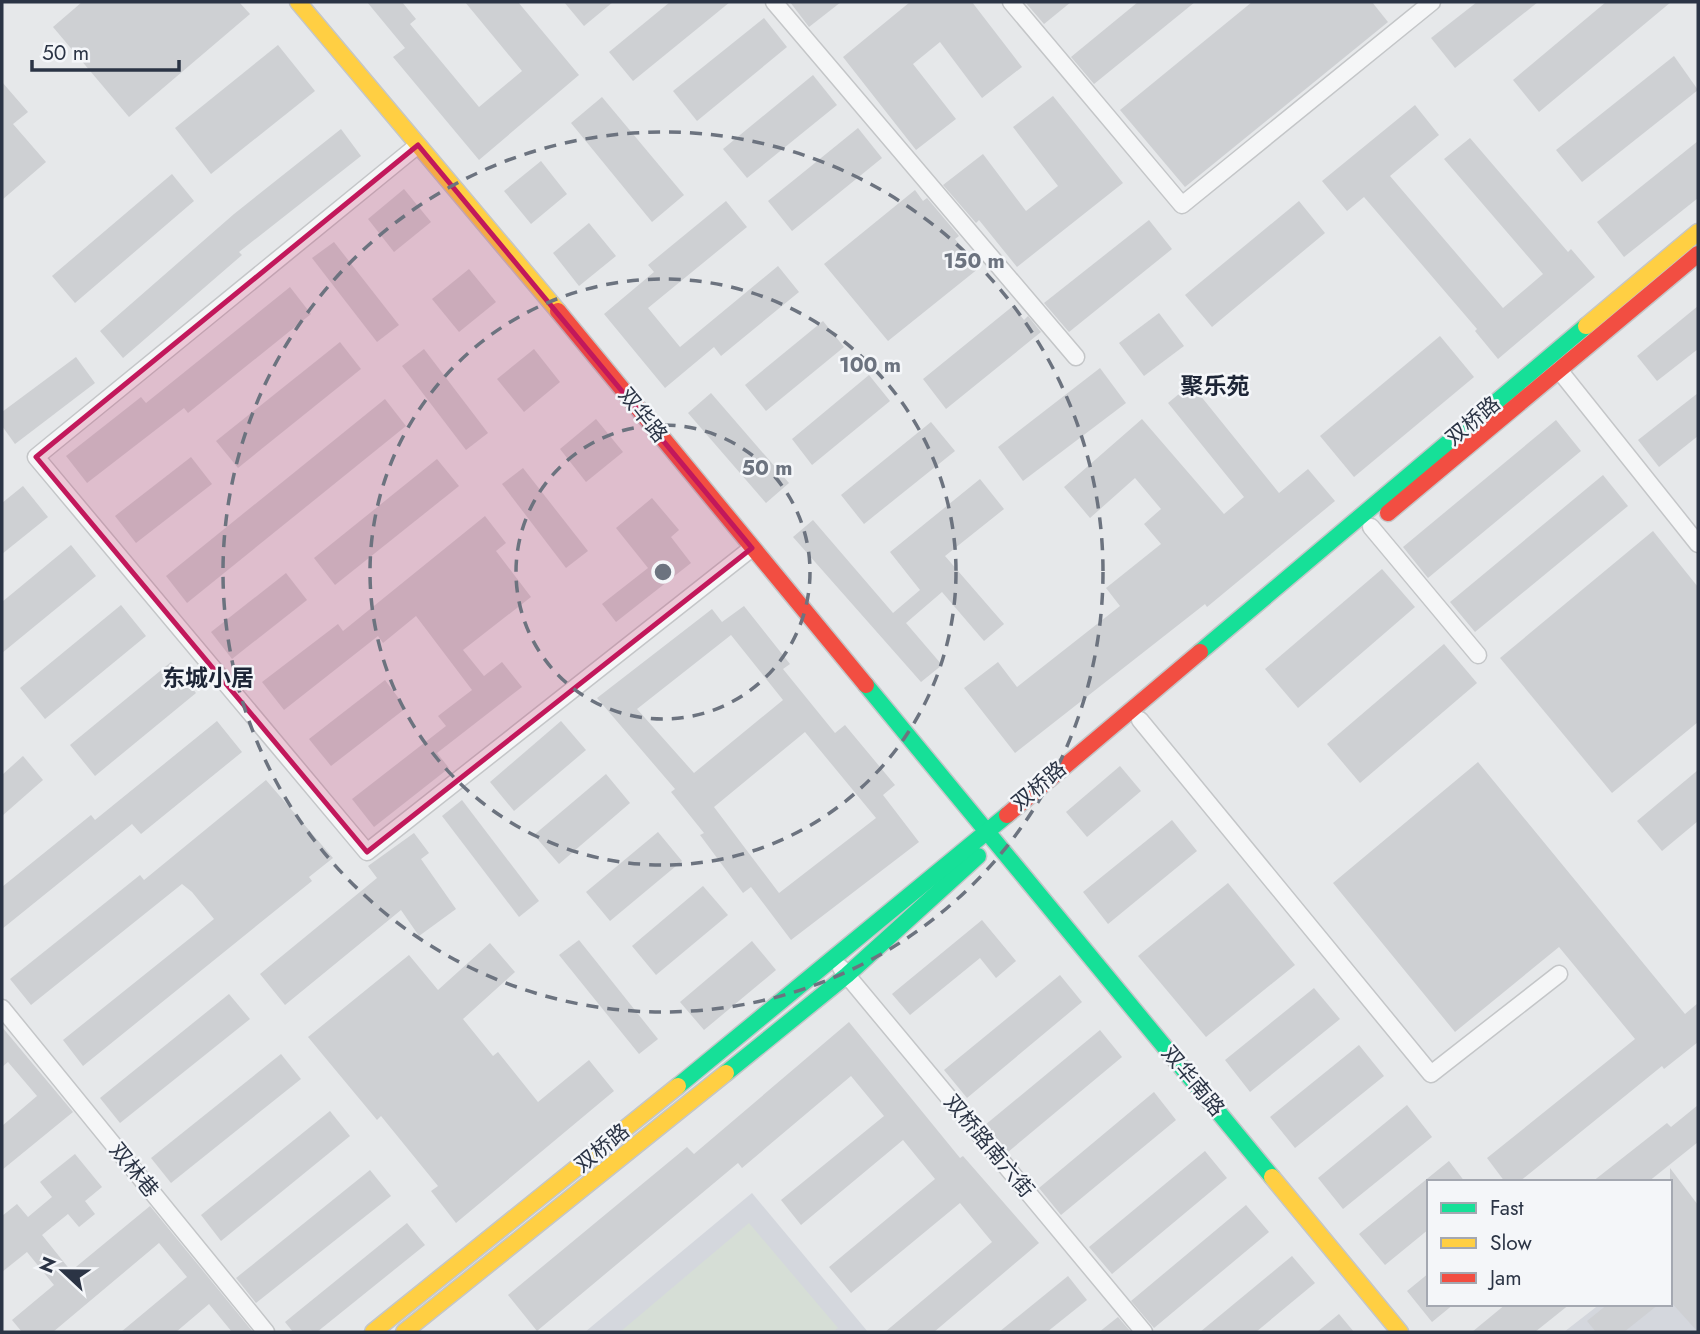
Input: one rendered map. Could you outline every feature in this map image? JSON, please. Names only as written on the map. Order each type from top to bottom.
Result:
[{"type":"main road","name":"双华路","points":[[298,2],[990,836]]},
{"type":"main road","name":"双桥路","points":[[404,1332],[847,975],[990,836],[1698,232]]},
{"type":"main road","name":"双桥路","points":[[373,1332],[990,836],[1140,720],[1698,254]]},
{"type":"main road","name":"双华南路","points":[[990,836],[1400,1332]]},
{"type":"street","points":[[774,2],[1076,357]]},
{"type":"street","points":[[1011,2],[1182,205],[1432,2]]},
{"type":"street","points":[[418,145],[36,457],[367,852],[752,548]]},
{"type":"street","points":[[1559,370],[1698,544]]},
{"type":"street","points":[[1371,527],[1478,654]]},
{"type":"street","points":[[1140,720],[1431,1074],[1559,974]]},
{"type":"street","name":"双桥路南六街","points":[[835,960],[1144,1332]]},
{"type":"street","name":"双林巷","points":[[2,1007],[266,1332]]},
{"type":"highlighted area","points":[[418,145],[752,548],[367,852],[36,457]]},
{"type":"shaded area","points":[[752,1193],[868,1332],[585,1332]]},
{"type":"shaded area","points":[[749,1223],[838,1328],[833,1332],[620,1332]]},
{"type":"shaded area","points":[[1698,1229],[1698,1332],[1564,1332],[1597,1306],[1672,1306],[1672,1248]]},
{"type":"building","points":[[82,2],[239,2],[250,14],[129,117],[53,27]]},
{"type":"building","points":[[367,2],[402,2],[416,19],[410,24],[479,107],[522,71],[465,2],[518,2],[579,75],[479,160],[393,57],[405,48]]},
{"type":"building","points":[[564,2],[613,2],[584,26]]},
{"type":"building","points":[[670,2],[730,2],[633,81],[609,52]]},
{"type":"building","points":[[790,2],[841,2],[809,27]]},
{"type":"building","points":[[910,2],[972,2],[1022,67],[982,98],[940,42],[913,64],[956,119],[916,150],[843,57]]},
{"type":"building","points":[[1025,2],[1071,2],[1044,24]]},
{"type":"building","points":[[1138,2],[1195,2],[1094,84],[1071,57]]},
{"type":"building","points":[[1252,2],[1372,2],[1388,22],[1185,187],[1120,110]]},
{"type":"building","points":[[1477,2],[1538,2],[1455,68],[1431,38]]},
{"type":"building","points":[[1606,2],[1671,2],[1539,112],[1513,80]]},
{"type":"building","points":[[764,18],[787,47],[697,121],[673,91]]},
{"type":"building","points":[[278,45],[315,91],[211,174],[175,128]]},
{"type":"building","points":[[1674,56],[1698,90],[1582,182],[1556,150]]},
{"type":"building","points":[[813,75],[837,105],[747,178],[723,149]]},
{"type":"building","points":[[2,82],[28,112],[13,124],[46,162],[2,200]]},
{"type":"building","points":[[1053,96],[1123,183],[1017,267],[979,220],[976,223],[943,185],[983,154],[1026,211],[1058,186],[1013,127]]},
{"type":"building","points":[[602,97],[684,195],[652,222],[571,123]]},
{"type":"building","points":[[1415,105],[1439,135],[1390,176],[1503,308],[1543,274],[1444,159],[1470,138],[1568,252],[1571,249],[1595,277],[1498,359],[1475,331],[1477,329],[1364,197],[1347,211],[1322,181]]},
{"type":"building","points":[[858,128],[882,158],[792,231],[768,201]]},
{"type":"building","points":[[341,129],[361,156],[239,252],[242,255],[123,358],[100,331],[234,214]]},
{"type":"building","points":[[1698,141],[1698,198],[1624,257],[1597,222]]},
{"type":"building","points":[[541,161],[567,194],[531,224],[504,191]]},
{"type":"building","points":[[172,174],[194,201],[75,303],[52,276]]},
{"type":"building","points":[[404,189],[431,222],[394,252],[368,219]]},
{"type":"building","points":[[915,190],[923,201],[927,198],[959,236],[955,239],[979,268],[888,341],[824,264]]},
{"type":"building","points":[[726,201],[747,227],[648,308],[680,347],[778,266],[799,292],[721,356],[714,347],[665,388],[604,314],[654,272],[648,265]]},
{"type":"building","points":[[1299,201],[1325,233],[1212,327],[1185,295]]},
{"type":"building","points":[[1149,220],[1172,249],[1069,332],[1044,303]]},
{"type":"building","points":[[589,223],[616,256],[579,286],[553,253]]},
{"type":"building","points":[[334,242],[399,325],[377,342],[312,258]]},
{"type":"building","points":[[469,269],[496,302],[459,332],[432,299]]},
{"type":"building","points":[[290,287],[311,314],[188,413],[184,408],[87,483],[66,456],[141,397],[146,403]]},
{"type":"building","points":[[1013,306],[1024,320],[1028,316],[1041,332],[946,409],[923,379]]},
{"type":"building","points":[[1698,306],[1698,349],[1657,381],[1637,356]]},
{"type":"building","points":[[1159,313],[1184,346],[1144,376],[1119,343]]},
{"type":"building","points":[[823,321],[844,347],[766,411],[745,385]]},
{"type":"building","points":[[1440,336],[1474,377],[1354,477],[1320,436]]},
{"type":"building","points":[[340,342],[361,369],[238,468],[216,441]]},
{"type":"building","points":[[424,349],[488,433],[466,450],[402,366]]},
{"type":"building","points":[[534,349],[560,382],[524,412],[497,379]]},
{"type":"building","points":[[76,357],[95,383],[15,444],[2,426],[2,412]]},
{"type":"building","points":[[1100,368],[1126,403],[1023,481],[998,447]]},
{"type":"building","points":[[869,375],[890,401],[812,465],[792,439]]},
{"type":"building","points":[[1191,384],[1279,493],[1308,469],[1335,501],[1207,607],[1205,604],[1015,753],[964,688],[998,662],[1017,687],[1120,606],[1106,588],[1161,544],[1144,524],[1161,509],[1135,478],[1090,518],[1064,487],[1142,419],[1224,514],[1244,497],[1168,403]]},
{"type":"building","points":[[711,393],[789,483],[766,503],[688,413]]},
{"type":"building","points":[[1698,393],[1698,436],[1659,467],[1638,440]]},
{"type":"building","points":[[385,399],[406,426],[187,603],[166,576]]},
{"type":"building","points":[[596,419],[623,452],[586,482],[560,449]]},
{"type":"building","points":[[1556,420],[1581,451],[1428,578],[1403,547]]},
{"type":"building","points":[[931,422],[955,451],[864,524],[841,495]]},
{"type":"building","points":[[191,457],[212,484],[136,543],[115,516]]},
{"type":"building","points":[[437,459],[459,486],[335,585],[314,558]]},
{"type":"building","points":[[523,468],[588,551],[566,568],[502,484]]},
{"type":"building","points":[[1603,475],[1628,506],[1475,632],[1450,602]]},
{"type":"building","points":[[980,479],[1004,509],[945,556],[1004,624],[984,641],[942,592],[906,623],[942,665],[921,682],[793,537],[813,520],[893,613],[920,590],[890,552]]},
{"type":"building","points":[[23,486],[48,517],[2,554],[2,503]]},
{"type":"building","points":[[652,498],[679,530],[671,537],[691,563],[616,622],[602,604],[648,568],[616,528]]},
{"type":"building","points":[[485,516],[506,543],[496,551],[531,597],[463,650],[484,676],[502,662],[522,687],[437,753],[449,768],[374,827],[352,799],[446,726],[438,716],[472,690],[416,616],[383,643],[378,636],[284,710],[262,682],[338,624],[343,631]]},
{"type":"building","points":[[1653,531],[1698,587],[1698,722],[1612,793],[1500,658]]},
{"type":"building","points":[[71,545],[96,576],[2,653],[2,602]]},
{"type":"building","points":[[1382,569],[1415,607],[1298,708],[1265,669]]},
{"type":"building","points":[[286,573],[307,600],[232,659],[211,632]]},
{"type":"building","points":[[121,605],[146,636],[45,719],[20,688]]},
{"type":"building","points":[[744,606],[790,664],[783,669],[835,733],[845,725],[895,785],[883,795],[919,842],[791,940],[751,887],[743,893],[700,835],[704,833],[671,792],[675,789],[597,698],[712,609],[722,622]],"holes":[[[731,635],[783,700],[694,773],[637,709]],[[805,732],[876,818],[779,893],[714,807]]]},
{"type":"building","points":[[1444,644],[1477,683],[1360,783],[1327,744]]},
{"type":"building","points":[[171,662],[196,693],[95,776],[70,745]]},
{"type":"building","points":[[385,680],[406,708],[331,766],[309,739]]},
{"type":"building","points":[[217,721],[242,752],[141,834],[132,824],[2,929],[2,887],[91,815],[95,820]]},
{"type":"building","points":[[561,721],[586,750],[514,811],[490,782]]},
{"type":"building","points":[[23,756],[43,780],[2,816],[2,775]]},
{"type":"building","points":[[1478,762],[1685,1014],[1698,1003],[1698,1042],[1664,1069],[1662,1066],[1521,1180],[1504,1180],[1487,1158],[1635,1039],[1559,947],[1455,1032],[1333,883]]},
{"type":"building","points":[[1120,766],[1141,791],[1087,837],[1066,812]]},
{"type":"building","points":[[1698,770],[1698,821],[1662,851],[1637,821]]},
{"type":"building","points":[[606,774],[630,803],[559,864],[534,835]]},
{"type":"building","points":[[266,780],[333,858],[309,877],[312,881],[83,1066],[63,1040],[214,919],[192,892],[182,884],[31,1005],[10,979],[140,875],[144,880]]},
{"type":"building","points":[[462,800],[539,901],[519,917],[442,816]]},
{"type":"building","points":[[1172,820],[1197,851],[1108,924],[1083,892]]},
{"type":"building","points":[[658,832],[682,861],[610,921],[586,892]]},
{"type":"building","points":[[414,833],[429,853],[421,859],[456,909],[419,936],[401,910],[285,1005],[260,974],[377,878],[368,866]]},
{"type":"building","points":[[1228,883],[1295,965],[1206,1037],[1138,956]]},
{"type":"building","points":[[703,886],[728,915],[656,975],[632,946]]},
{"type":"building","points":[[982,920],[1016,961],[996,978],[980,958],[910,1015],[892,994]]},
{"type":"building","points":[[579,940],[658,1039],[639,1054],[559,955]]},
{"type":"building","points":[[752,941],[776,970],[704,1030],[680,1002]]},
{"type":"building","points":[[490,943],[515,972],[463,1019],[493,1056],[498,1052],[538,1102],[589,1060],[614,1091],[456,1223],[431,1191],[438,1186],[381,1116],[377,1120],[308,1037],[409,955],[438,990]]},
{"type":"building","points":[[1060,975],[1082,1002],[967,1098],[944,1070]]},
{"type":"building","points":[[1314,988],[1340,1019],[1250,1092],[1225,1060]]},
{"type":"building","points":[[229,994],[250,1019],[120,1123],[100,1098]]},
{"type":"building","points":[[849,1022],[960,1158],[963,1156],[1039,1243],[934,1332],[885,1332],[992,1242],[960,1203],[851,1293],[829,1267],[935,1179],[903,1140],[801,1225],[781,1200],[884,1116],[851,1076],[742,1168],[738,1163],[537,1331],[508,1295],[687,1147],[694,1154]]},
{"type":"building","points":[[2,1027],[73,1112],[2,1170],[2,1126],[37,1096],[8,1062],[2,1067]]},
{"type":"building","points":[[1100,1030],[1122,1057],[1008,1152],[985,1125]]},
{"type":"building","points":[[1359,1045],[1384,1076],[1295,1148],[1270,1117]]},
{"type":"building","points":[[281,1054],[301,1079],[171,1183],[151,1158]]},
{"type":"building","points":[[1154,1092],[1176,1120],[1061,1215],[1039,1188]]},
{"type":"building","points":[[1407,1105],[1432,1137],[1343,1209],[1318,1178]]},
{"type":"building","points":[[1698,1105],[1698,1142],[1650,1180],[1595,1180],[1667,1123],[1671,1127]]},
{"type":"building","points":[[330,1111],[350,1136],[221,1241],[201,1215]]},
{"type":"building","points":[[1205,1151],[1227,1178],[1112,1274],[1089,1247]]},
{"type":"building","points":[[75,1154],[102,1187],[85,1201],[95,1214],[79,1227],[68,1214],[42,1235],[71,1271],[150,1206],[253,1332],[232,1332],[209,1304],[176,1332],[121,1332],[187,1277],[159,1243],[53,1332],[22,1332],[12,1320],[54,1285],[27,1252],[2,1272],[2,1216],[17,1204],[28,1217],[52,1197],[40,1182]]},
{"type":"building","points":[[1449,1161],[1463,1180],[1427,1180],[1427,1231],[1385,1265],[1359,1234]]},
{"type":"building","points":[[1670,1168],[1698,1205],[1698,1332],[1672,1303]]},
{"type":"building","points":[[370,1170],[391,1196],[256,1303],[236,1278]]},
{"type":"building","points":[[1246,1205],[1269,1232],[1154,1328],[1131,1301]]},
{"type":"building","points":[[407,1223],[425,1245],[317,1332],[293,1332],[285,1322]]},
{"type":"building","points":[[1292,1256],[1315,1283],[1256,1332],[1200,1332]]},
{"type":"building","points":[[1427,1275],[1427,1306],[1452,1306],[1432,1322],[1407,1291]]},
{"type":"building","points":[[1068,1276],[1087,1300],[1047,1332],[999,1332]]},
{"type":"building","points":[[1504,1306],[1568,1306],[1535,1332],[1472,1332]]},
{"type":"building","points":[[1606,1306],[1656,1306],[1624,1332],[1596,1332],[1587,1321]]},
{"type":"building","points":[[1339,1314],[1354,1332],[1317,1332]]},
{"type":"building","points":[[1118,1317],[1131,1332],[1099,1332]]},
{"type":"traffic: fast","points":[[1200,652],[1586,326]]},
{"type":"traffic: fast","points":[[866,685],[1272,1177]]},
{"type":"traffic: fast","points":[[678,1086],[1007,815]]},
{"type":"traffic: fast","points":[[726,1073],[847,975],[978,856]]},
{"type":"traffic: slow","points":[[298,2],[558,311]]},
{"type":"traffic: slow","points":[[1586,326],[1698,232]]},
{"type":"traffic: slow","points":[[404,1332],[726,1073]]},
{"type":"traffic: slow","points":[[373,1332],[678,1086]]},
{"type":"traffic: slow","points":[[1272,1177],[1400,1332]]},
{"type":"traffic: jam","points":[[1388,513],[1698,254]]},
{"type":"traffic: jam","points":[[558,311],[866,685]]},
{"type":"traffic: jam","points":[[1007,815],[1200,652]]},
{"type":"district","name":"聚乐苑","points":[[1215,386]]},
{"type":"district","name":"东城小居","points":[[208,678]]}]
